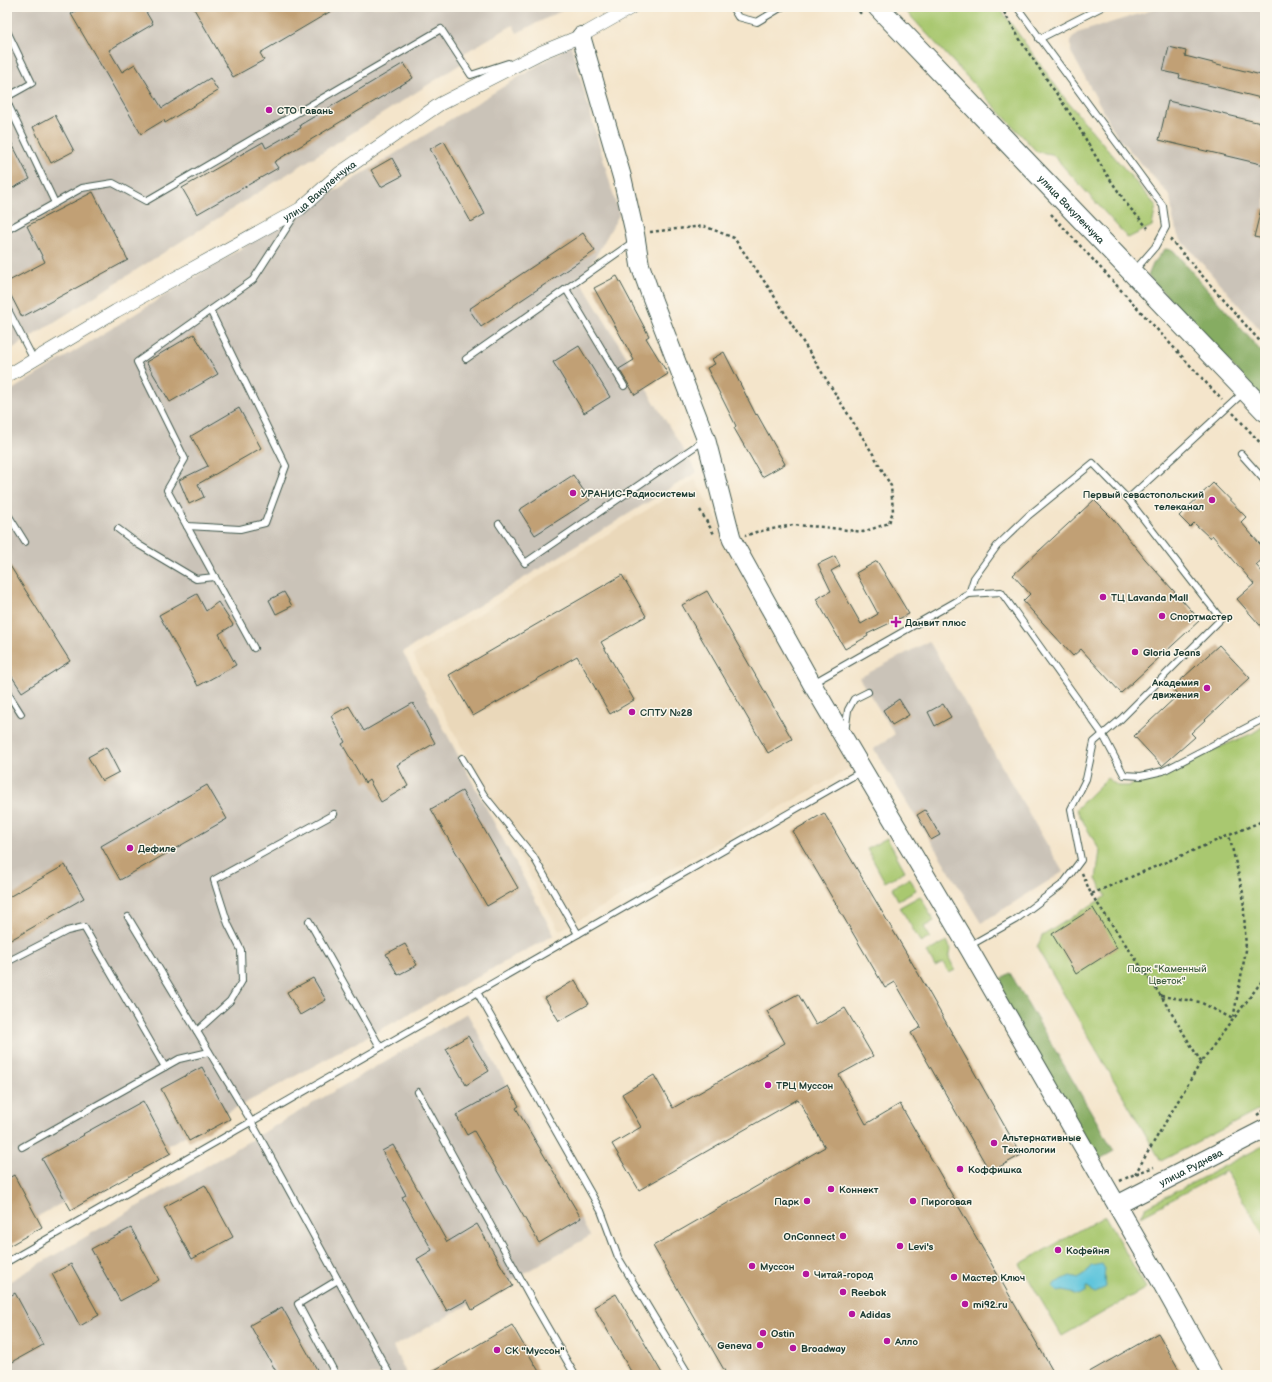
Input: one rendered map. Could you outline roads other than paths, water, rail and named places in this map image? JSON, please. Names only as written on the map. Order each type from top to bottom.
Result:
[{"type":"main road","name":"улица Вакуленчука","points":[[872,13],[1132,273],[1265,411]]},
{"type":"street","name":"улица Вакуленчука","points":[[7,376],[116,311],[300,209],[340,173],[440,104],[542,52],[581,36],[632,7]]},
{"type":"street","points":[[581,36],[622,177],[636,237],[640,265],[706,439],[732,540],[862,771],[968,947],[1107,1187],[1213,1375]]},
{"type":"street","name":"улица Руднева","points":[[1117,1205],[1265,1129]]},
{"type":"lane","points":[[732,7],[738,17],[757,22],[782,7]]},
{"type":"lane","points":[[1016,7],[1163,206],[1166,227],[1164,232],[1155,247],[1132,273]]},
{"type":"lane","points":[[1039,39],[1102,7]]},
{"type":"lane","points":[[7,230],[82,188],[113,183],[146,201],[441,30],[471,76],[542,52]]},
{"type":"lane","points":[[7,31],[32,83],[7,97]]},
{"type":"lane","points":[[7,102],[55,203]]},
{"type":"lane","points":[[254,648],[167,490],[185,459],[137,362],[253,280],[300,209]]},
{"type":"lane","points":[[466,359],[566,289],[636,237]]},
{"type":"lane","points":[[566,289],[624,386]]},
{"type":"lane","points":[[8,310],[34,360]]},
{"type":"lane","points":[[187,526],[240,529],[265,523],[286,466],[210,310]]},
{"type":"lane","points":[[1128,499],[1245,390]]},
{"type":"lane","points":[[498,524],[524,563],[706,439]]},
{"type":"lane","points":[[1241,454],[1265,481]]},
{"type":"lane","points":[[968,947],[1015,920],[1063,884],[1081,860],[1071,809],[1086,779],[1094,742],[1121,719],[1221,620],[1128,499],[1093,463],[1028,516],[997,546],[974,578],[969,594]]},
{"type":"lane","points":[[7,513],[25,542]]},
{"type":"lane","points":[[118,530],[139,545],[196,579],[216,577]]},
{"type":"lane","points":[[812,684],[969,594],[1001,592],[1103,735],[1124,775],[1141,776],[1162,771],[1265,718]]},
{"type":"lane","points":[[7,692],[21,714]]},
{"type":"lane","points":[[844,739],[848,710],[854,699],[868,692]]},
{"type":"lane","points":[[462,758],[484,795],[533,856],[578,934]]},
{"type":"lane","points":[[7,1262],[862,771]]},
{"type":"lane","points":[[197,1031],[230,1001],[242,981],[241,950],[228,924],[214,880],[334,814]]},
{"type":"lane","points":[[128,917],[251,1121],[390,1375]]},
{"type":"lane","points":[[309,921],[380,1047]]},
{"type":"lane","points":[[7,962],[67,931],[84,927],[165,1067]]},
{"type":"lane","points":[[477,992],[601,1211],[618,1257],[689,1375]]},
{"type":"lane","points":[[22,1147],[179,1059],[209,1052]]},
{"type":"lane","points":[[418,1092],[534,1304],[575,1375]]},
{"type":"lane","points":[[336,1375],[298,1304],[338,1280]]},
{"type":"water","points":[[1102,1264],[1105,1269],[1105,1287],[1094,1294],[1088,1287],[1086,1287],[1086,1291],[1079,1295],[1063,1291],[1057,1292],[1053,1287],[1055,1283],[1070,1276],[1079,1278],[1085,1274],[1091,1266]]},
{"type":"place","name":"СТО Гавань","points":[[269,110]]},
{"type":"place","name":"УРАНИС-Радиосистемы","points":[[573,493]]},
{"type":"place","name":"Первый севастопольский телеканал","points":[[1212,500]]},
{"type":"place","name":"ТЦ Lavanda Mall","points":[[1103,597]]},
{"type":"place","name":"Спортмастер","points":[[1162,616]]},
{"type":"place","name":"Данвит плюс","points":[[896,622]]},
{"type":"place","name":"Gloria Jeans","points":[[1135,652]]},
{"type":"place","name":"Академия движения","points":[[1207,688]]},
{"type":"place","name":"СПТУ №28","points":[[632,712]]},
{"type":"place","name":"Дефиле","points":[[130,848]]},
{"type":"place","name":"ТРЦ Муссон","points":[[768,1085]]},
{"type":"place","name":"Альтернативные Технологии","points":[[994,1143]]},
{"type":"place","name":"Коффишка","points":[[960,1169]]},
{"type":"place","name":"Коннект","points":[[831,1189]]},
{"type":"place","name":"Парк","points":[[807,1201]]},
{"type":"place","name":"Пироговая","points":[[913,1201]]},
{"type":"place","name":"OnConnect","points":[[843,1236]]},
{"type":"place","name":"Levi's","points":[[900,1246]]},
{"type":"place","name":"Кофейня","points":[[1058,1250]]},
{"type":"place","name":"Муссон","points":[[752,1266]]},
{"type":"place","name":"Читай-город","points":[[806,1274]]},
{"type":"place","name":"Мастер Ключ","points":[[954,1277]]},
{"type":"place","name":"Reebok","points":[[843,1292]]},
{"type":"place","name":"mi92.ru","points":[[965,1304]]},
{"type":"place","name":"Adidas","points":[[852,1314]]},
{"type":"place","name":"Ostin","points":[[763,1333]]},
{"type":"place","name":"Алло","points":[[887,1341]]},
{"type":"place","name":"Geneva","points":[[760,1345]]},
{"type":"place","name":"Broadway","points":[[793,1348]]},
{"type":"place","name":"СК \"Муссон\"","points":[[497,1350]]},
{"type":"park label","name":"Парк \"Каменный Цветок\"","points":[[1167,974]]}]
